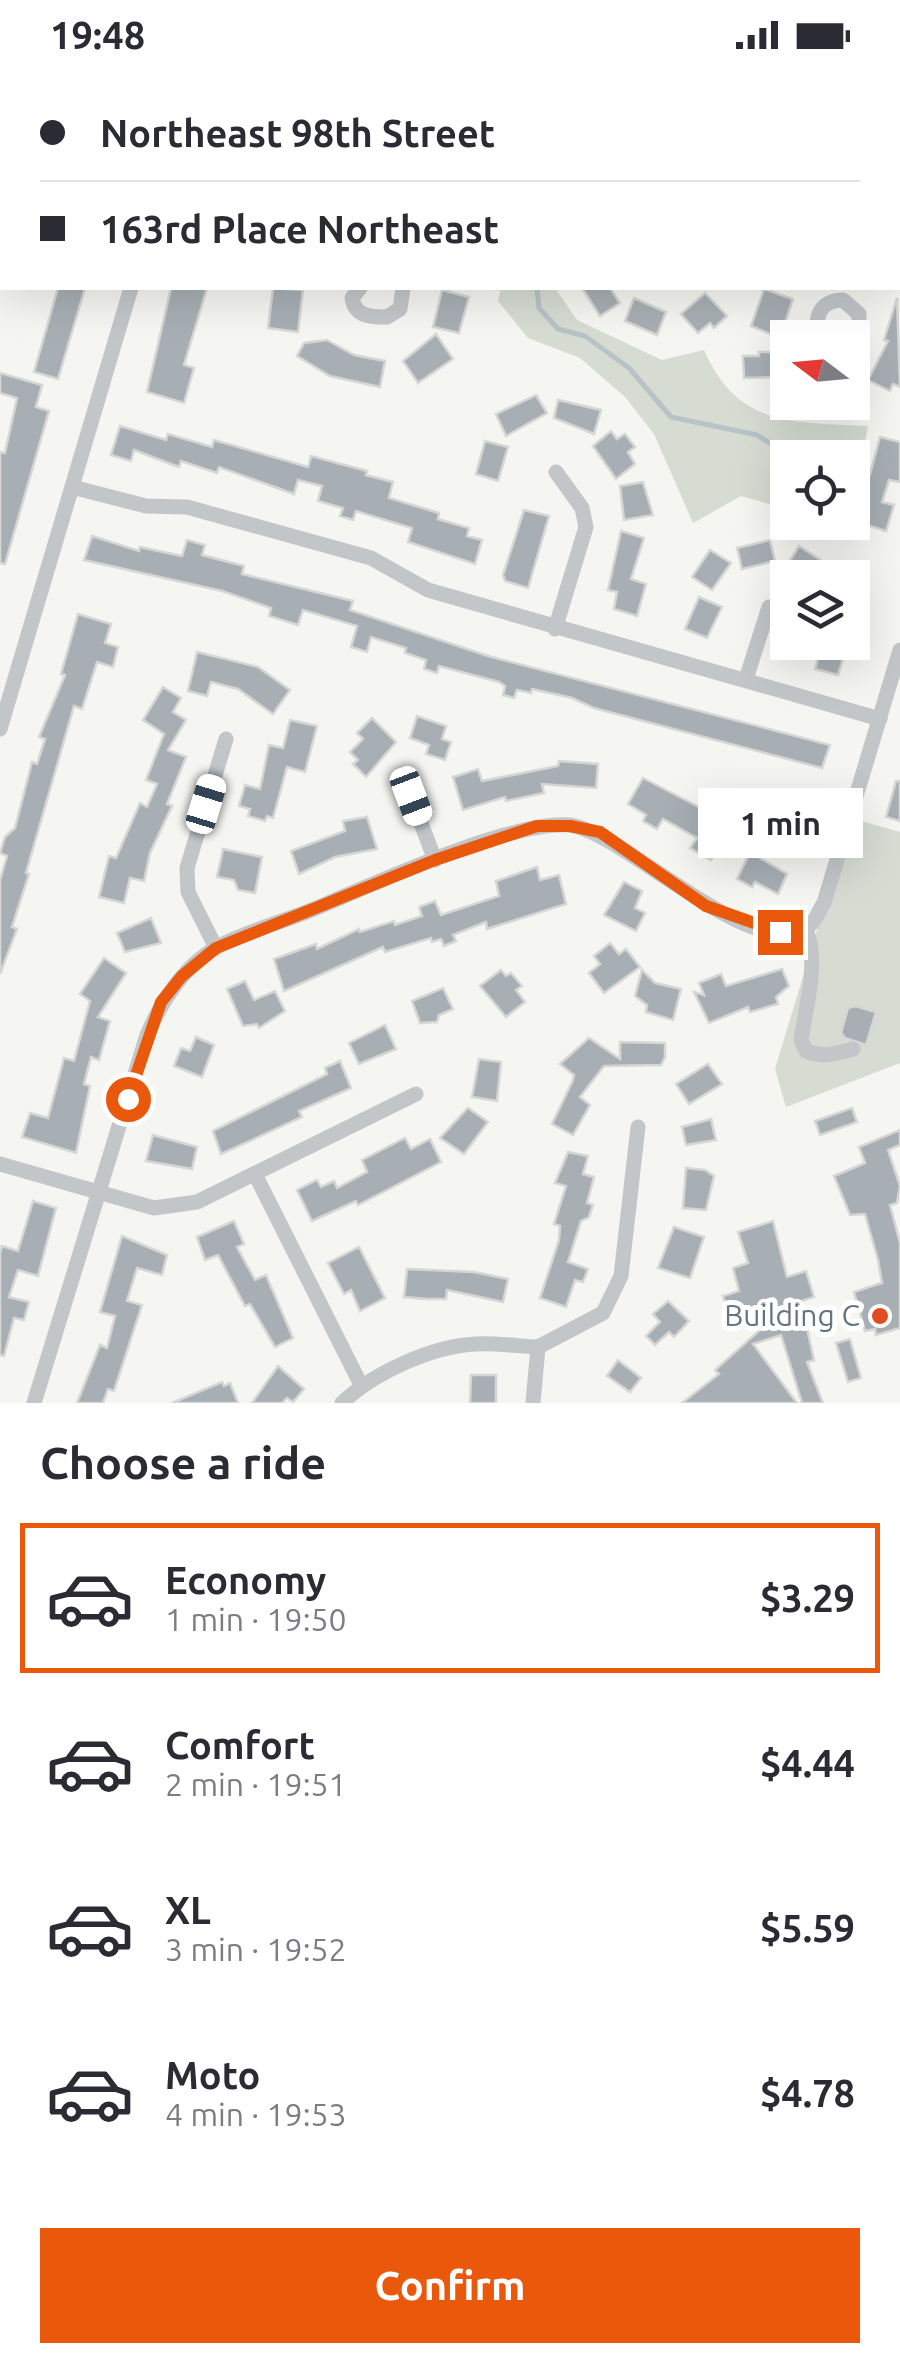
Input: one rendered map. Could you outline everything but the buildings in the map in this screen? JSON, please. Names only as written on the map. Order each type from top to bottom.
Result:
[{"type":"street","points":[[0,728],[3,706],[130,290]]},
{"type":"street","points":[[358,290],[352,298],[360,314],[387,317],[400,310],[404,290]]},
{"type":"street","points":[[850,303],[858,290]]},
{"type":"street","points":[[817,320],[823,307],[836,300],[850,303],[859,320]]},
{"type":"street","points":[[555,628],[586,528],[582,508],[556,472]]},
{"type":"street","points":[[72,487],[136,504],[187,507],[371,558],[387,563],[414,585],[880,720]]},
{"type":"street","points":[[746,680],[769,607]]},
{"type":"street","points":[[34,1403],[161,1002],[182,976],[216,948],[435,860],[537,826],[570,826],[600,832],[706,906],[780,932],[805,927],[824,902],[900,650]]},
{"type":"street","points":[[216,948],[188,892],[187,868],[226,740]]},
{"type":"street","points":[[411,796],[435,860]]},
{"type":"street","points":[[805,927],[811,941],[811,969],[801,1040],[806,1050],[814,1054],[827,1056],[852,1049]]},
{"type":"street","points":[[0,1164],[154,1208],[176,1208],[255,1174],[416,1094]]},
{"type":"street","points":[[342,1403],[360,1385],[441,1350],[474,1344],[538,1347],[603,1313],[621,1276],[638,1127]]},
{"type":"street","points":[[255,1174],[360,1385]]},
{"type":"street","points":[[534,1403],[538,1347]]},
{"type":"shaded area","points":[[501,290],[556,290],[577,320],[662,360],[704,350],[734,394],[770,416],[770,420],[868,426],[865,440],[770,440],[770,504],[741,496],[693,523],[654,434],[625,397],[580,358],[528,338],[498,301]]},
{"type":"shaded area","points":[[851,818],[900,832],[900,1063],[786,1107],[775,1069]]},
{"type":"waterway","points":[[537,290],[539,308],[558,329],[585,336],[629,368],[671,417],[757,435],[770,443]]},
{"type":"place","name":"Building C","points":[[880,1316]]},
{"type":"route","points":[[128,1099],[161,1002],[182,976],[216,948],[435,860],[537,826],[570,826],[600,832],[706,906],[780,932]]}]
